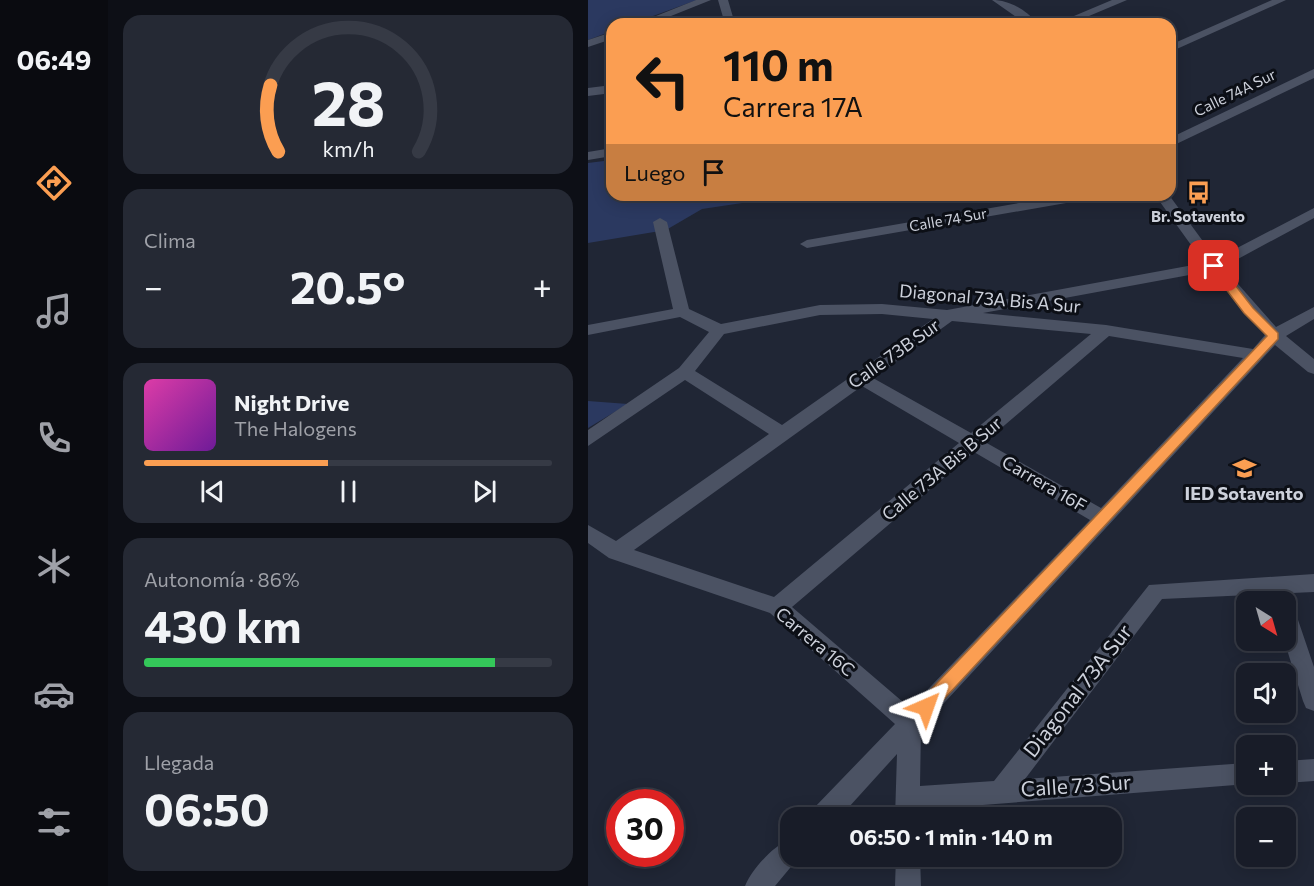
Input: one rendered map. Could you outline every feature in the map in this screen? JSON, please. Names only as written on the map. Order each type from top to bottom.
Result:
[{"type":"street","points":[[657,18],[706,0]]},
{"type":"street","points":[[723,0],[728,18]]},
{"type":"street","points":[[997,0],[1026,18]]},
{"type":"street","points":[[1076,18],[1122,0]]},
{"type":"street","points":[[1176,46],[1281,0]]},
{"type":"street","points":[[588,44],[606,37]]},
{"type":"street","name":"Calle 74A Sur","points":[[1176,140],[1314,73]]},
{"type":"street","points":[[588,92],[606,90]]},
{"type":"street","points":[[588,156],[606,153]]},
{"type":"street","name":"Calle 74 Sur","points":[[807,244],[1054,201]]},
{"type":"street","points":[[1166,201],[1249,310],[1274,336],[1314,368]]},
{"type":"street","name":"Calle 73B Sur","points":[[616,552],[951,314],[1214,266],[1314,212]]},
{"type":"street","points":[[660,222],[682,312]]},
{"type":"street","name":"Diagonal 73A Bis A Sur","points":[[719,330],[820,310],[882,309],[1106,330],[1257,355]]},
{"type":"street","points":[[588,330],[682,312],[719,330],[685,372],[588,439]]},
{"type":"street","points":[[832,807],[1274,336],[1314,312]]},
{"type":"street","name":"Calle 73A Bis B Sur","points":[[777,607],[1106,330]]},
{"type":"street","points":[[685,372],[782,434]]},
{"type":"street","name":"Carrera 16F","points":[[861,378],[1103,518]]},
{"type":"street","name":"Carrera 16C","points":[[588,533],[616,552],[777,607],[910,723]]},
{"type":"street","points":[[1286,591],[1314,583]]},
{"type":"street","name":"Diagonal 73A Sur","points":[[1000,792],[1156,591],[1236,592]]},
{"type":"street","points":[[1296,645],[1314,701]]},
{"type":"street","points":[[907,807],[910,723]]},
{"type":"street","points":[[1296,771],[1314,770]]},
{"type":"street","name":"Calle 73 Sur","points":[[913,807],[1000,792],[1236,775]]},
{"type":"street","points":[[758,886],[780,863]]},
{"type":"street","points":[[908,867],[908,886]]},
{"type":"shaded area","points":[[588,0],[697,0],[648,18],[606,18],[606,33],[588,40]]},
{"type":"shaded area","points":[[606,161],[606,201],[756,201],[702,209],[666,230],[588,243],[588,163]]},
{"type":"shaded area","points":[[588,401],[628,404],[588,428]]},
{"type":"place","name":"Br. Sotavento","points":[[1198,193]]},
{"type":"place","name":"IED Sotavento","points":[[1244,468]]},
{"type":"route","points":[[926,707],[1274,336],[1249,310],[1214,266]]}]
